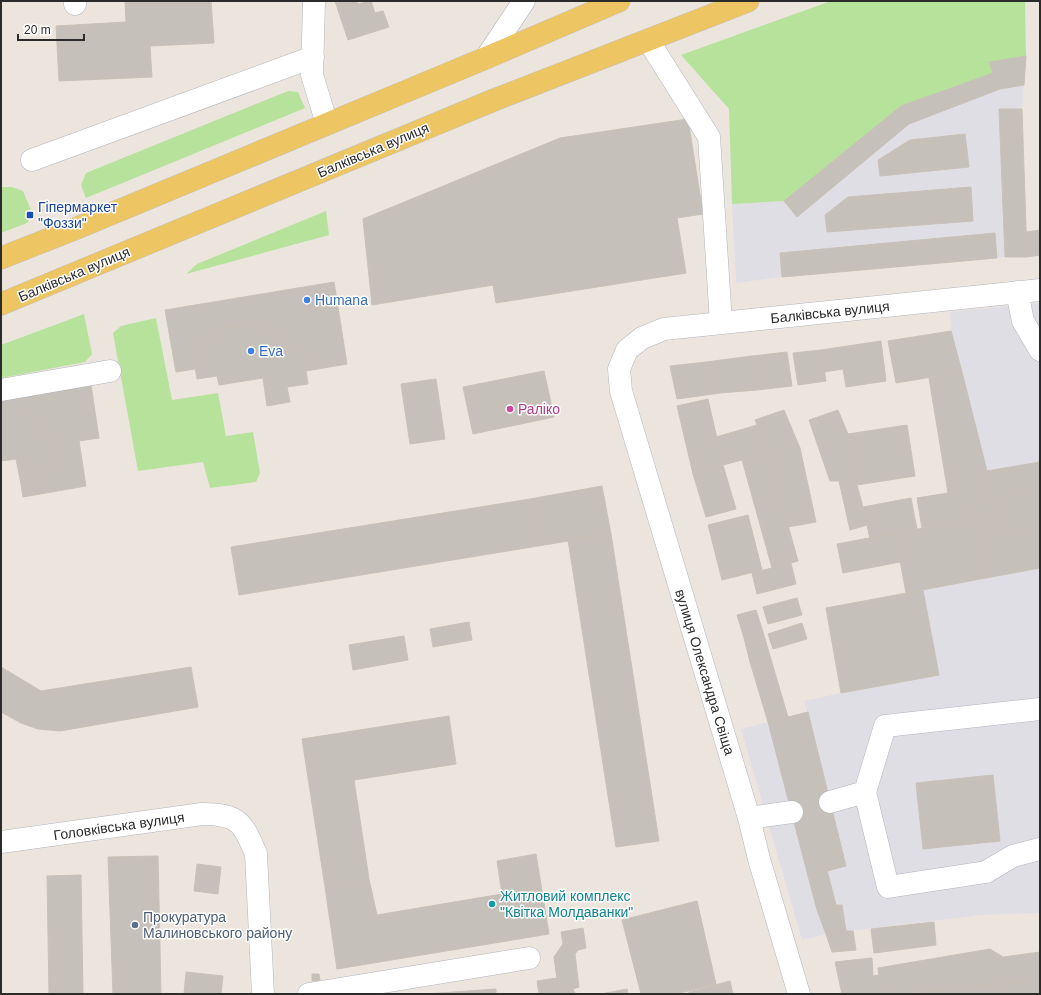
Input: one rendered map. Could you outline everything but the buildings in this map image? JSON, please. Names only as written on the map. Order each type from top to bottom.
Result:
[{"type":"main road","points":[[1,258],[486,58],[619,1]]},
{"type":"main road","name":"Балківська вулиця","points":[[1,304],[494,100],[748,1]]},
{"type":"street","points":[[314,1],[312,75],[327,124]]},
{"type":"street","points":[[486,58],[524,1]]},
{"type":"street","points":[[648,40],[709,137],[721,323]]},
{"type":"street","points":[[32,160],[72,144],[313,57]]},
{"type":"street","name":"Балківська вулиця","points":[[627,350],[642,338],[664,329],[1040,290]]},
{"type":"street","points":[[1017,292],[1023,321],[1040,350]]},
{"type":"street","name":"вулиця Олександра Свіща","points":[[627,350],[619,369],[621,391],[749,818],[759,859],[799,994]]},
{"type":"street","points":[[1,390],[110,371]]},
{"type":"street","points":[[1040,709],[885,726],[865,792],[888,887],[986,872],[1013,856],[1040,850]]},
{"type":"street","points":[[830,802],[865,792]]},
{"type":"street","points":[[749,818],[792,812]]},
{"type":"street","name":"Головківська вулиця","points":[[1,842],[202,814],[220,814],[236,819],[248,834],[256,854],[263,994]]},
{"type":"street","points":[[308,994],[529,958]]},
{"type":"shaded area","points":[[1026,56],[1022,109],[1027,257],[1005,257],[782,277],[736,283],[732,204],[784,201],[901,106],[989,62]]},
{"type":"shaded area","points":[[1040,303],[1040,913],[981,915],[826,934],[802,940],[741,729],[807,712],[804,701],[841,693],[826,608],[906,593],[895,533],[976,519],[973,500],[992,498],[987,471],[951,331],[950,312]]},
{"type":"green space","points":[[831,1],[1025,1],[1026,56],[990,62],[993,73],[901,106],[784,201],[732,204],[729,109],[681,55]]},
{"type":"green space","points":[[288,91],[298,92],[305,108],[86,198],[81,185],[86,173]]},
{"type":"green space","points":[[1,187],[12,187],[23,191],[33,215],[27,223],[1,233]]},
{"type":"green space","points":[[326,211],[329,235],[186,274],[197,264]]},
{"type":"green space","points":[[84,314],[92,354],[85,362],[1,378],[1,345]]},
{"type":"green space","points":[[156,318],[172,400],[218,393],[226,436],[253,432],[260,473],[256,482],[210,488],[203,462],[138,471],[113,333],[121,326]]},
{"type":"tunnel","points":[[792,812],[830,802]]},
{"type":"place","name":"Гіпермаркет \"Фоззи\"","points":[[30,215]]},
{"type":"place","name":"Humana","points":[[307,300]]},
{"type":"place","name":"Eva","points":[[251,351]]},
{"type":"place","name":"Раліко","points":[[510,409]]},
{"type":"place","name":"Житловий комплекс \"Квітка Молдаванки\"","points":[[492,904]]},
{"type":"place","name":"Прокуратура Малиновського району","points":[[135,925]]}]
